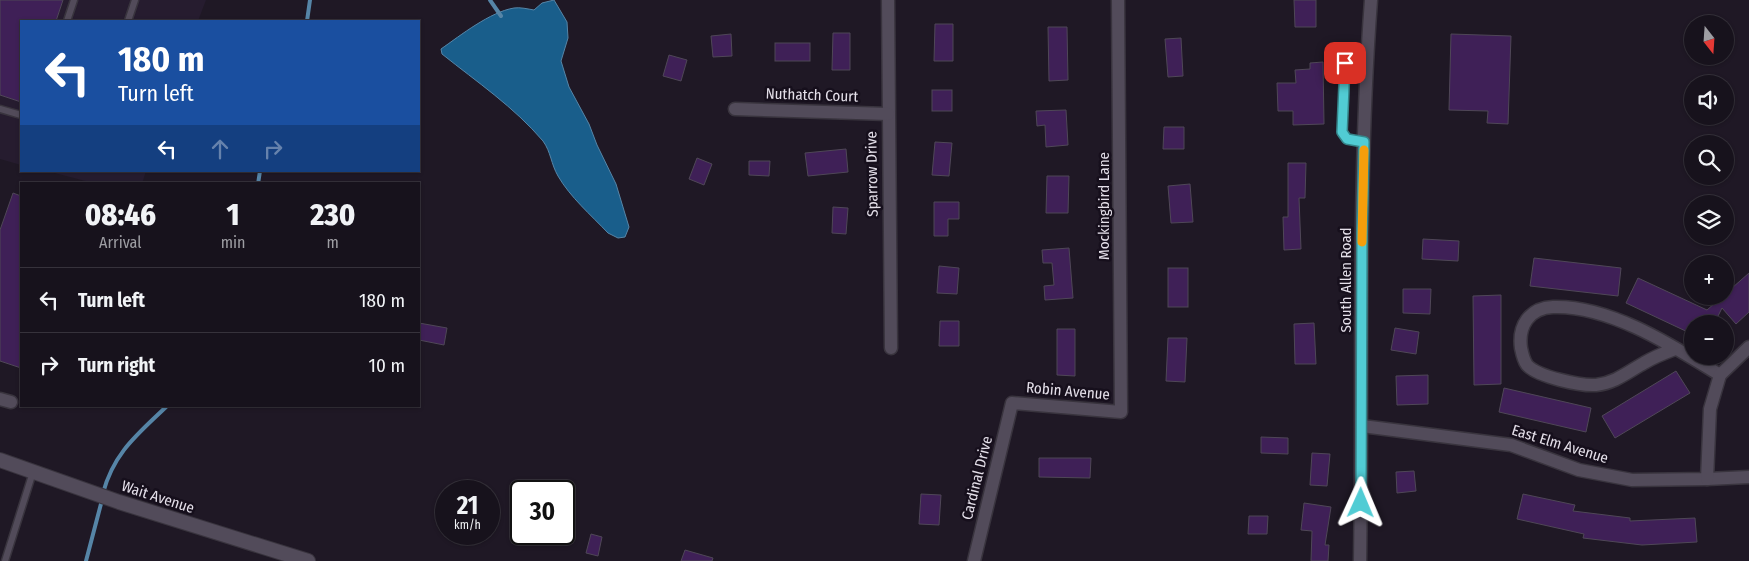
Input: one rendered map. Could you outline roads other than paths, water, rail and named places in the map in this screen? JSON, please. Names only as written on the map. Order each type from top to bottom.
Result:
[{"type":"main road","name":"Wait Avenue","points":[[0,460],[119,502],[308,561]]},
{"type":"street","name":"Sparrow Drive","points":[[888,0],[890,348]]},
{"type":"street","name":"Mockingbird Lane","points":[[1118,0],[1122,412]]},
{"type":"street","name":"South Allen Road","points":[[1360,561],[1362,233],[1367,56],[1371,0]]},
{"type":"street","name":"Nuthatch Court","points":[[735,109],[888,114]]},
{"type":"street","points":[[1675,349],[1652,359],[1611,382],[1596,385],[1578,384],[1541,373],[1527,365],[1522,353],[1520,338],[1524,322],[1535,311],[1553,307],[1581,310],[1611,317],[1642,331],[1675,349],[1720,375]]},
{"type":"street","points":[[1707,480],[1710,409],[1720,375],[1749,347]]},
{"type":"street","name":"Robin Avenue","points":[[1012,403],[1122,412]]},
{"type":"street","name":"Cardinal Drive","points":[[974,561],[1012,403]]},
{"type":"street","name":"East Elm Avenue","points":[[1362,426],[1512,444],[1579,470],[1632,480],[1707,480],[1749,477]]},
{"type":"lane","points":[[67,20],[74,0]]},
{"type":"lane","points":[[128,20],[135,0]]},
{"type":"lane","points":[[1364,142],[1347,139],[1342,132],[1345,63],[1351,57],[1367,56]]},
{"type":"lane","points":[[0,109],[20,116]]},
{"type":"lane","points":[[6,561],[17,518],[33,472]]},
{"type":"water","points":[[554,0],[567,22],[568,38],[561,61],[569,87],[589,124],[616,184],[629,227],[625,237],[618,238],[608,233],[575,199],[558,176],[546,145],[520,117],[442,54],[441,49],[495,14],[514,8],[534,10],[542,3]]},
{"type":"waterway","points":[[307,20],[310,0]]},
{"type":"waterway","points":[[490,0],[501,16]]},
{"type":"waterway","points":[[258,182],[260,172]]},
{"type":"waterway","points":[[103,493],[120,455],[137,435],[166,407]]},
{"type":"waterway","points":[[86,561],[102,500]]}]
